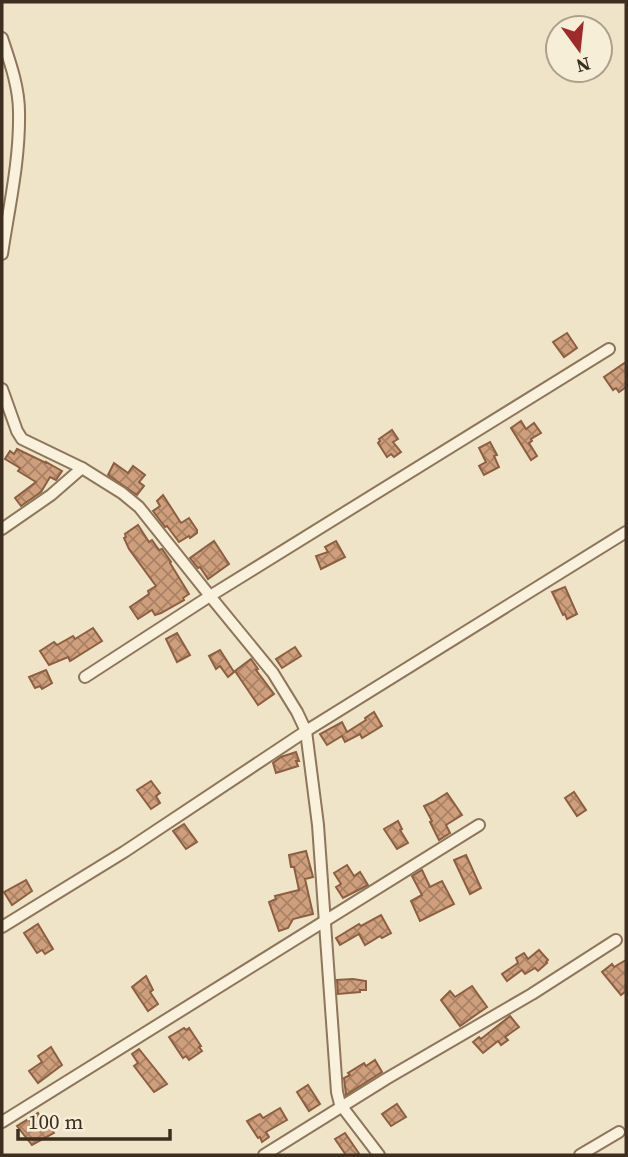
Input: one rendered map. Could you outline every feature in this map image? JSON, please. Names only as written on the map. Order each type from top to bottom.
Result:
[{"type":"street","points":[[2,38],[16,83],[19,111],[18,147],[2,254]]},
{"type":"street","points":[[85,677],[210,596],[609,349]]},
{"type":"street","points":[[2,389],[22,439],[82,468],[139,507],[273,673],[306,731],[318,825],[337,1092],[343,1107],[379,1155]]},
{"type":"street","points":[[2,529],[51,495],[82,468]]},
{"type":"street","points":[[2,927],[124,852],[306,731],[626,532]]},
{"type":"street","points":[[2,1122],[480,825]]},
{"type":"street","points":[[264,1155],[386,1079],[532,994],[616,940]]},
{"type":"street","points":[[580,1155],[619,1132]]},
{"type":"building","points":[[567,333],[577,348],[564,357],[553,342]]},
{"type":"building","points":[[626,362],[626,387],[619,392],[616,388],[613,390],[604,377]]},
{"type":"building","points":[[521,421],[526,429],[534,423],[541,433],[529,443],[537,456],[531,460],[511,428]]},
{"type":"building","points":[[392,430],[398,439],[393,442],[401,452],[394,457],[391,454],[387,457],[378,443],[379,439]]},
{"type":"building","points":[[490,442],[497,455],[494,456],[499,467],[484,475],[479,466],[486,462],[479,448]]},
{"type":"building","points":[[17,449],[62,471],[56,480],[50,477],[41,492],[21,506],[15,498],[36,482],[5,459],[10,451],[14,454]]},
{"type":"building","points":[[114,463],[128,473],[133,466],[145,475],[139,482],[144,486],[137,495],[108,475]]},
{"type":"building","points":[[163,495],[181,523],[189,518],[197,533],[179,542],[167,526],[165,527],[153,511],[160,506],[157,501]]},
{"type":"building","points":[[138,525],[149,542],[152,540],[159,550],[162,549],[189,594],[184,600],[161,613],[155,615],[152,610],[138,619],[130,607],[156,586],[124,538],[125,534]]},
{"type":"building","points":[[214,541],[229,564],[208,579],[190,558]]},
{"type":"building","points":[[336,541],[345,557],[321,569],[316,556],[328,552],[325,547]]},
{"type":"building","points":[[565,587],[577,614],[567,619],[552,592]]},
{"type":"building","points":[[93,628],[102,641],[70,661],[68,657],[49,665],[40,651],[54,642],[57,645],[73,636],[75,639]]},
{"type":"building","points":[[177,633],[190,655],[177,662],[166,639]]},
{"type":"building","points":[[295,647],[301,656],[282,668],[276,659]]},
{"type":"building","points":[[220,650],[234,672],[228,677],[220,666],[216,669],[209,656]]},
{"type":"building","points":[[251,659],[274,694],[258,705],[235,671]]},
{"type":"building","points":[[46,670],[52,683],[42,689],[40,686],[35,688],[29,677]]},
{"type":"building","points":[[374,712],[382,726],[362,738],[360,734],[345,742],[342,736],[327,745],[320,734],[342,722],[347,732]]},
{"type":"building","points":[[296,752],[298,766],[276,773],[273,763]]},
{"type":"building","points":[[151,781],[160,793],[156,796],[160,803],[151,809],[137,790]]},
{"type":"building","points":[[574,792],[586,810],[577,816],[565,798]]},
{"type":"building","points":[[447,793],[462,815],[446,825],[450,833],[439,840],[424,806]]},
{"type":"building","points":[[398,821],[408,843],[397,849],[384,829]]},
{"type":"building","points":[[184,824],[197,842],[186,849],[173,831]]},
{"type":"building","points":[[306,851],[313,877],[305,879],[313,914],[293,919],[288,928],[279,931],[269,902],[276,899],[275,896],[299,890],[289,855]]},
{"type":"building","points":[[466,855],[481,888],[470,894],[454,860]]},
{"type":"building","points":[[347,865],[354,876],[360,872],[368,885],[343,898],[336,887],[341,884],[334,873]]},
{"type":"building","points":[[422,870],[430,887],[442,881],[454,904],[420,921],[411,901],[422,895],[412,876]]},
{"type":"building","points":[[26,880],[32,891],[12,905],[4,892]]},
{"type":"building","points":[[381,915],[391,933],[365,945],[359,934],[340,945],[336,938]]},
{"type":"building","points":[[38,924],[53,949],[45,954],[42,950],[37,953],[24,933]]},
{"type":"building","points":[[539,950],[548,960],[547,963],[538,971],[535,968],[525,974],[522,970],[507,981],[502,974],[518,963],[516,958],[524,953],[528,959]]},
{"type":"building","points":[[626,960],[626,991],[621,995],[602,972],[612,964],[614,967]]},
{"type":"building","points":[[146,976],[153,990],[150,992],[158,1004],[148,1011],[132,987]]},
{"type":"building","points":[[337,980],[366,981],[366,990],[338,994]]},
{"type":"building","points":[[472,986],[487,1007],[460,1026],[441,1000],[450,991],[455,997]]},
{"type":"building","points":[[510,1016],[519,1027],[505,1037],[508,1040],[501,1045],[498,1041],[483,1053],[473,1042],[479,1037],[481,1039]]},
{"type":"building","points":[[189,1028],[202,1051],[189,1060],[186,1056],[183,1058],[169,1037]]},
{"type":"building","points":[[51,1047],[62,1065],[38,1083],[29,1071],[42,1062],[38,1056]]},
{"type":"building","points":[[139,1049],[167,1084],[154,1092],[134,1066],[138,1063],[132,1054]]},
{"type":"building","points":[[375,1060],[382,1072],[346,1095],[344,1078],[350,1075],[348,1073]]},
{"type":"building","points":[[308,1085],[320,1104],[309,1111],[297,1092]]},
{"type":"building","points":[[397,1104],[406,1117],[391,1126],[382,1114]]},
{"type":"building","points":[[280,1108],[287,1120],[266,1132],[269,1137],[262,1142],[247,1121],[260,1114],[263,1118]]},
{"type":"building","points":[[38,1113],[40,1117],[43,1115],[54,1133],[32,1145],[17,1126]]},
{"type":"building","points":[[345,1133],[360,1155],[346,1155],[335,1139]]}]
